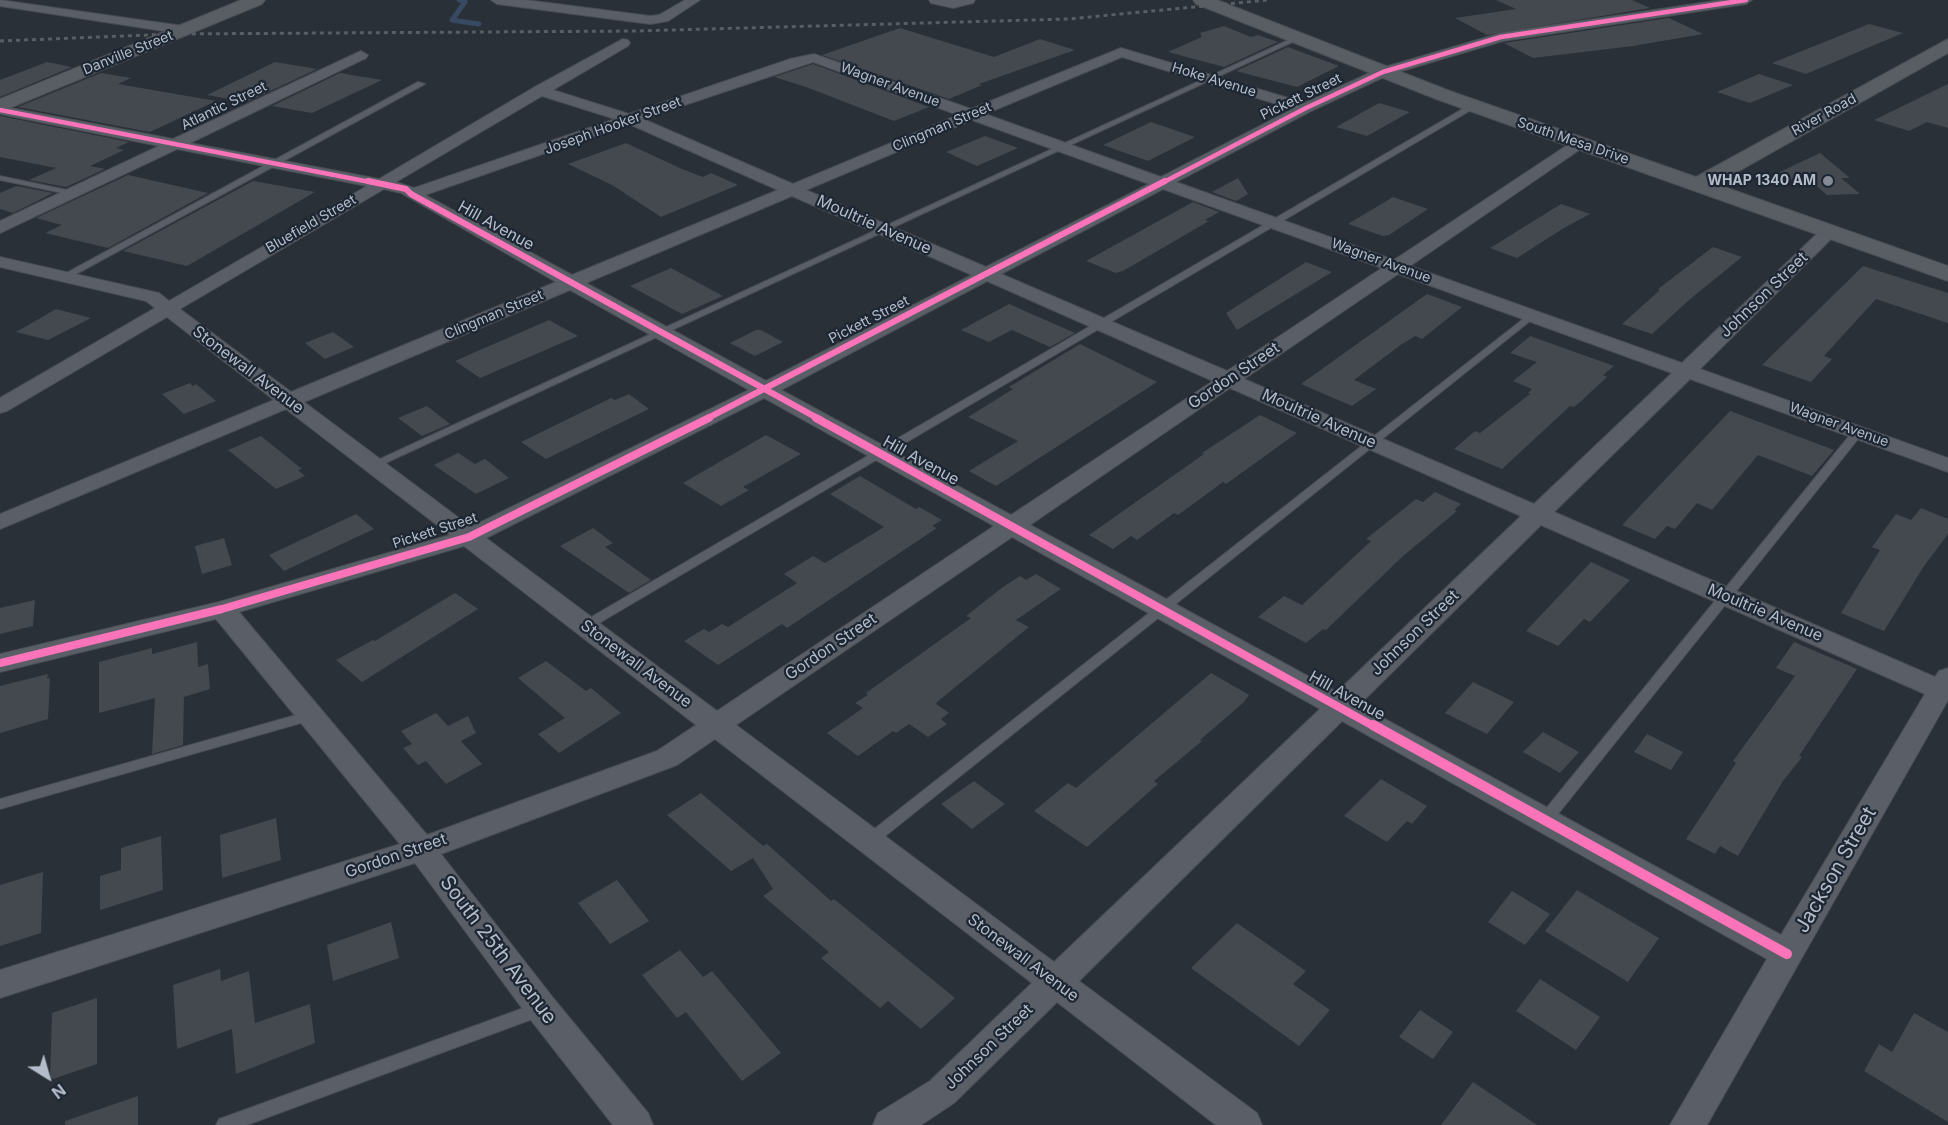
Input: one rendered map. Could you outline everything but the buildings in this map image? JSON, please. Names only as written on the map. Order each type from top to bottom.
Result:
[{"type":"street","points":[[23,6],[41,0]]},
{"type":"street","name":"Danville Street","points":[[0,108],[256,0]]},
{"type":"street","points":[[497,0],[650,20],[663,18],[694,0]]},
{"type":"street","points":[[935,0],[953,4],[969,0]]},
{"type":"street","name":"South Mesa Drive","points":[[1202,0],[1474,106],[1948,274]]},
{"type":"street","name":"Pickett Street","points":[[0,663],[222,609],[469,537],[765,390],[1306,108],[1383,72],[1500,37],[1746,0]]},
{"type":"street","points":[[0,2],[183,30]]},
{"type":"street","name":"Bluefield Street","points":[[0,407],[379,183],[623,43]]},
{"type":"street","name":"River Road","points":[[1700,185],[1948,45]]},
{"type":"street","name":"Hoke Avenue","points":[[1121,52],[1306,108]]},
{"type":"street","name":"Clingman Street","points":[[0,522],[1121,52]]},
{"type":"street","name":"Atlantic Street","points":[[0,228],[361,55]]},
{"type":"street","name":"Wagner Avenue","points":[[814,58],[1948,465]]},
{"type":"street","name":"Joseph Hooker Street","points":[[411,194],[632,120],[784,65],[814,58]]},
{"type":"street","name":"Moultrie Avenue","points":[[538,91],[564,97],[632,120],[1725,596],[1944,683]]},
{"type":"street","name":"Hill Avenue","points":[[0,108],[70,125],[406,189],[411,194],[1787,954]]},
{"type":"street","name":"Gordon Street","points":[[0,984],[421,849],[667,758],[1580,143]]},
{"type":"street","name":"Johnson Street","points":[[891,1125],[942,1092],[1829,232]]},
{"type":"street","name":"Stonewall Avenue","points":[[0,262],[152,297],[1244,1125]]},
{"type":"street","name":"South 25th Avenue","points":[[222,609],[421,849],[542,1009],[635,1125]]},
{"type":"street","name":"Jackson Street","points":[[1688,1125],[1944,683]]},
{"type":"lane","points":[[373,465],[1297,38]]},
{"type":"lane","points":[[64,277],[421,84]]},
{"type":"lane","points":[[585,626],[1474,106]]},
{"type":"lane","points":[[0,178],[72,193]]},
{"type":"lane","points":[[869,842],[1532,315]]},
{"type":"lane","points":[[1545,820],[1858,432]]},
{"type":"lane","points":[[0,804],[310,716]]},
{"type":"lane","points":[[225,1125],[542,1009]]},
{"type":"waterway","points":[[459,0],[465,2],[452,20],[479,24]]},
{"type":"railway","points":[[0,41],[173,34],[636,31],[1068,19],[1268,0]]},
{"type":"cycle path","points":[[0,663],[222,609],[469,537],[765,390],[1306,108],[1383,72],[1501,37],[1746,0]]},
{"type":"cycle path","points":[[0,110],[406,189],[411,194],[1787,954]]},
{"type":"place","name":"WHAP 1340 AM","points":[[1828,181]]}]
